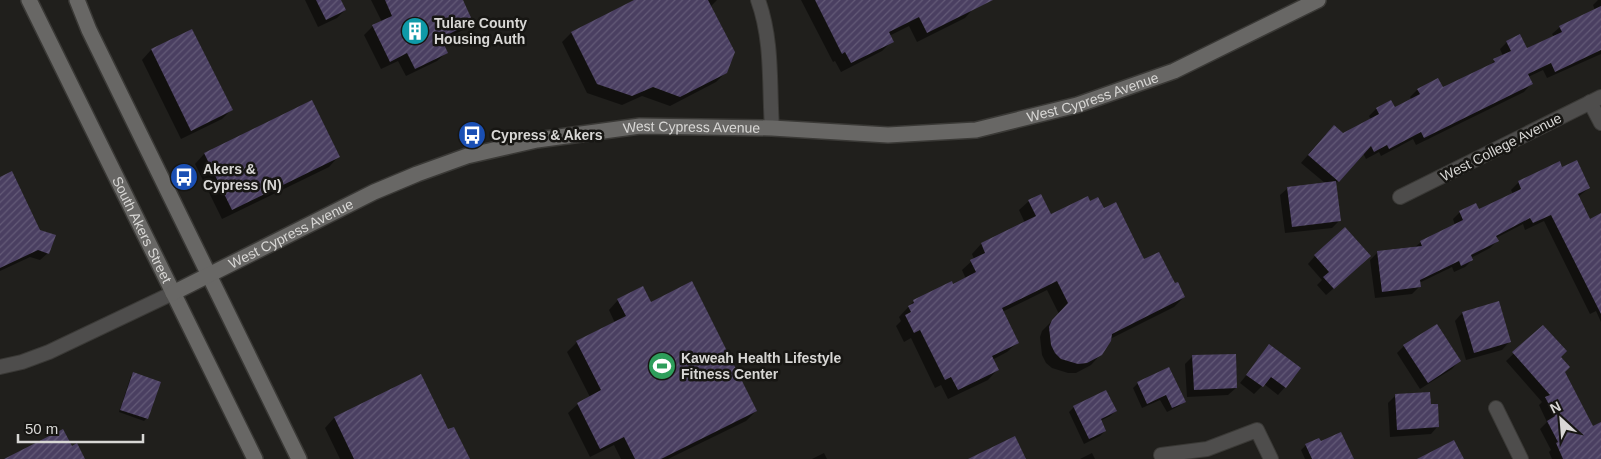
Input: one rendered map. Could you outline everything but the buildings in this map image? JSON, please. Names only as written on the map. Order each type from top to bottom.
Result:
[{"type":"street","name":"South Akers Street","points":[[29,0],[255,459]]},
{"type":"street","points":[[76,0],[300,459]]},
{"type":"street","points":[[758,0],[766,33],[770,66],[772,128]]},
{"type":"street","name":"West Cypress Avenue","points":[[0,367],[22,362],[49,352],[173,293],[374,192],[467,156],[537,140],[640,126],[772,128],[888,135],[976,130],[1077,105],[1174,72],[1318,0]]},
{"type":"street","points":[[1596,99],[1601,123]]},
{"type":"street","name":"West College Avenue","points":[[1400,197],[1596,99]]},
{"type":"street","points":[[1496,408],[1521,459]]},
{"type":"street","points":[[1161,455],[1208,449],[1257,430],[1271,459]]},
{"type":"place","name":"Tulare County Housing Auth","points":[[415,31]]},
{"type":"place","name":"Cypress & Akers","points":[[472,135]]},
{"type":"place","name":"Akers & Cypress (N)","points":[[184,177]]},
{"type":"place","name":"Kaweah Health Lifestyle Fitness Center","points":[[662,366]]}]
